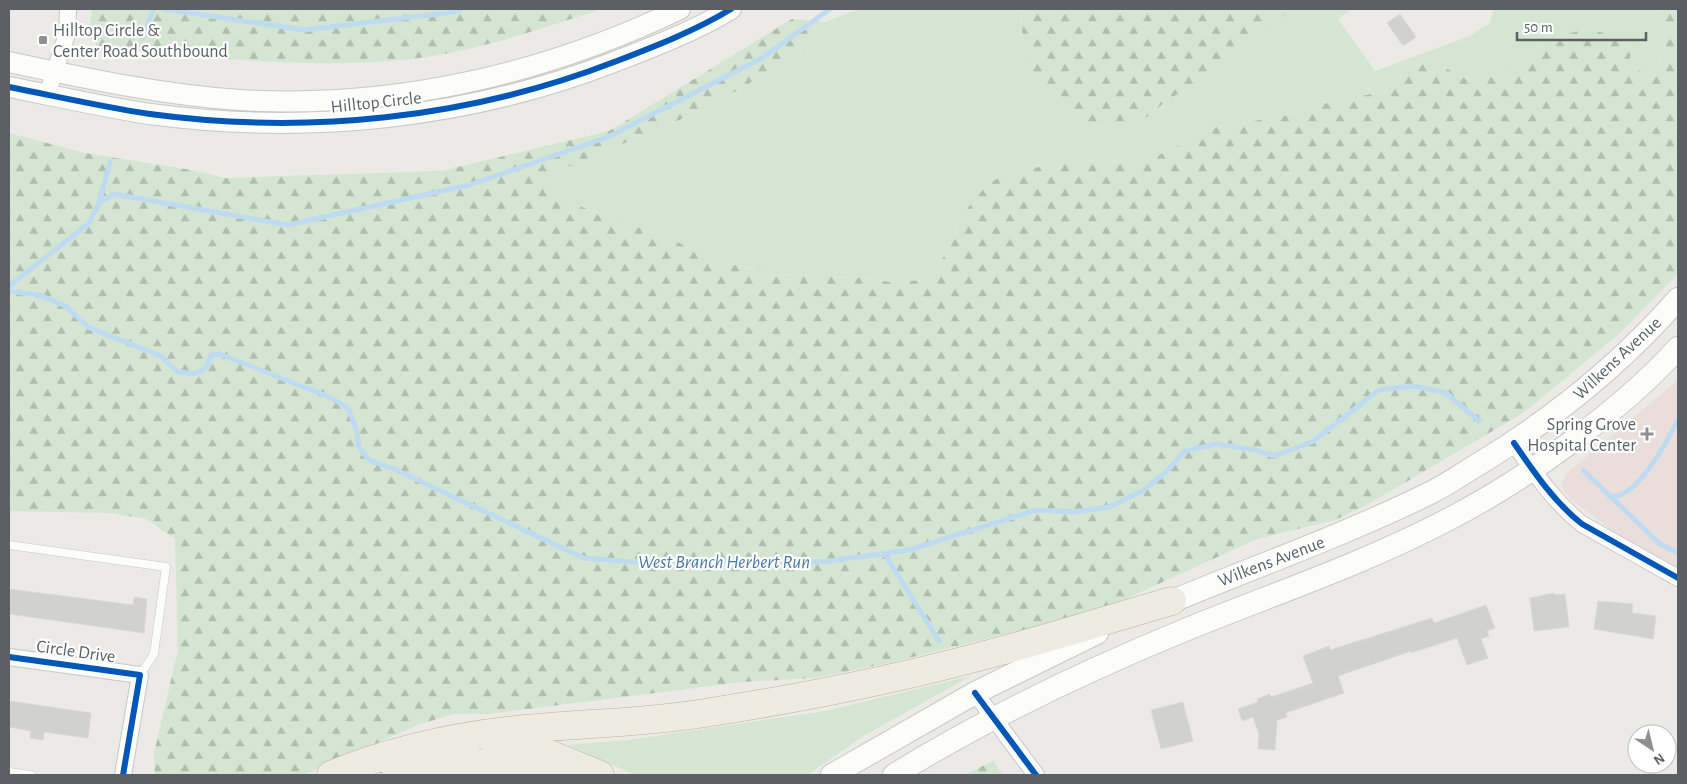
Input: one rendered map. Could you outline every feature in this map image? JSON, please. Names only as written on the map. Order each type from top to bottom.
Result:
[{"type":"highway","points":[[396,775],[427,756],[507,731],[633,722],[692,715],[839,690],[993,653],[1172,601]]},
{"type":"highway","points":[[427,756],[498,744],[537,750],[600,775]]},
{"type":"highway","points":[[331,775],[387,755],[427,756],[495,764],[548,775]]},
{"type":"highway","points":[[427,756],[501,775]]},
{"type":"main road","name":"Wilkens Avenue","points":[[832,775],[975,693],[1086,638],[1381,516],[1434,491],[1514,443],[1558,412],[1606,372],[1648,333],[1678,299]]},
{"type":"main road","name":"Wilkens Avenue","points":[[894,775],[993,720],[1100,666],[1325,574],[1451,518],[1532,469],[1578,436],[1628,396],[1678,348]]},
{"type":"street","points":[[47,95],[67,34],[68,9]]},
{"type":"street","name":"Hilltop Circle","points":[[9,62],[152,90],[240,100],[321,101],[413,92],[484,79],[570,55],[642,27],[680,9]]},
{"type":"street","name":"Hilltop Circle","points":[[9,87],[150,114],[239,122],[325,123],[416,114],[495,100],[578,76],[652,47],[731,9]]},
{"type":"street","points":[[1514,443],[1556,500],[1582,524],[1678,578]]},
{"type":"street","name":"Circle Drive","points":[[9,657],[140,675]]},
{"type":"street","points":[[122,775],[140,675]]},
{"type":"street","points":[[975,693],[993,720],[1036,775]]},
{"type":"lane","points":[[9,545],[166,567],[154,654],[140,675]]},
{"type":"lane","points":[[9,772],[31,775]]},
{"type":"shaded area","name":"Spring Grove Hospital Center","points":[[1678,380],[1678,568],[1620,536],[1570,499],[1561,485],[1566,474]]},
{"type":"green space","points":[[92,9],[602,9],[460,51],[412,59],[373,62],[294,63],[177,55],[99,47],[92,40],[91,35]]},
{"type":"green space","points":[[859,9],[1023,9],[1021,22],[1058,108],[1101,127],[1147,117],[1170,98],[1217,75],[1292,9],[1352,9],[1338,19],[1375,71],[1470,36],[1490,23],[1494,9],[1663,9],[1665,44],[1660,63],[1648,74],[1634,68],[1629,61],[1632,49],[1601,32],[1580,30],[1547,41],[1520,66],[1495,77],[1466,79],[1442,66],[1423,64],[1406,68],[1386,91],[1327,103],[1290,115],[1215,127],[1147,161],[1109,162],[1072,159],[962,215],[949,249],[927,280],[890,282],[854,277],[776,275],[706,258],[674,240],[568,202],[541,178],[705,109],[807,50],[825,22]]},
{"type":"green space","points":[[1023,9],[1292,9],[1217,75],[1170,98],[1147,117],[1101,127],[1058,108],[1042,89],[1031,70],[1024,46],[1021,22]]},
{"type":"green space","points":[[1663,9],[1678,9],[1678,272],[1673,279],[1619,334],[1523,413],[1367,505],[1335,520],[1257,539],[1099,611],[889,663],[815,678],[743,682],[489,714],[454,714],[420,724],[304,775],[155,775],[154,753],[178,650],[175,539],[146,519],[111,513],[9,511],[9,133],[85,153],[191,170],[226,178],[441,171],[609,131],[792,19],[825,22],[807,50],[705,109],[542,178],[568,202],[674,240],[706,258],[776,275],[854,277],[890,282],[927,280],[949,249],[962,215],[986,186],[1001,176],[1072,159],[1109,162],[1147,161],[1215,127],[1290,115],[1327,103],[1386,91],[1406,68],[1424,64],[1442,66],[1466,79],[1495,77],[1520,66],[1547,41],[1580,30],[1601,32],[1632,49],[1629,61],[1634,68],[1648,74],[1660,63],[1665,44]]},
{"type":"green space","points":[[971,676],[865,735],[807,775],[635,775],[568,745],[629,740],[825,711]]},
{"type":"green space","points":[[993,761],[1003,775],[964,775]]},
{"type":"building","points":[[1400,14],[1416,37],[1403,46],[1387,23]]},
{"type":"building","points":[[9,589],[133,605],[134,597],[147,599],[144,633],[9,614]]},
{"type":"building","points":[[1554,593],[1555,595],[1565,594],[1569,627],[1534,631],[1530,598]]},
{"type":"building","points":[[1598,601],[1633,604],[1632,613],[1656,616],[1653,639],[1594,629]]},
{"type":"building","points":[[1486,605],[1495,628],[1487,631],[1489,636],[1481,639],[1488,658],[1467,665],[1457,638],[1411,653],[1411,651],[1338,676],[1344,693],[1286,713],[1287,717],[1277,720],[1275,750],[1258,749],[1259,734],[1253,717],[1242,721],[1238,709],[1258,702],[1257,699],[1270,694],[1271,697],[1313,683],[1303,656],[1329,646],[1330,650],[1432,618],[1434,623]]},
{"type":"building","points":[[9,701],[91,713],[88,738],[44,732],[43,740],[30,738],[31,731],[9,727]]},
{"type":"building","points":[[1183,702],[1193,741],[1161,749],[1151,710]]},
{"type":"waterway","points":[[143,38],[153,9]]},
{"type":"waterway","points":[[164,9],[304,30],[454,12],[461,9]]},
{"type":"waterway","points":[[9,286],[89,223],[99,203],[114,194],[288,225],[469,185],[608,137],[762,58],[830,9]]},
{"type":"waterway","points":[[99,203],[110,162]]},
{"type":"waterway","name":"West Branch Herbert Run","points":[[9,291],[42,296],[65,306],[90,328],[161,356],[176,371],[194,374],[206,368],[211,355],[220,354],[332,398],[349,409],[357,432],[359,447],[369,460],[394,469],[584,558],[659,564],[716,561],[822,562],[909,550],[1036,510],[1075,512],[1109,507],[1144,490],[1166,472],[1185,451],[1216,444],[1256,450],[1274,456],[1312,442],[1379,390],[1413,386],[1446,393],[1479,421]]},
{"type":"waterway","points":[[1609,496],[1619,495],[1630,489],[1640,480],[1659,454],[1678,420]]},
{"type":"waterway","name":"West Branch Herbert Run","points":[[1583,470],[1660,544],[1678,553]]},
{"type":"waterway","points":[[884,553],[939,641]]},
{"type":"cycle path","points":[[9,87],[150,114],[209,120],[268,123],[327,122],[385,117],[444,109],[501,97],[558,81],[659,44],[731,9]]},
{"type":"cycle path","points":[[1514,443],[1553,496],[1582,524],[1678,578]]},
{"type":"cycle path","points":[[9,657],[140,675],[123,775]]},
{"type":"cycle path","points":[[975,693],[1036,775]]},
{"type":"place","name":"Hilltop Circle & Center Road Southbound","points":[[43,40]]},
{"type":"place","name":"Spring Grove Hospital Center","points":[[1647,434]]}]
